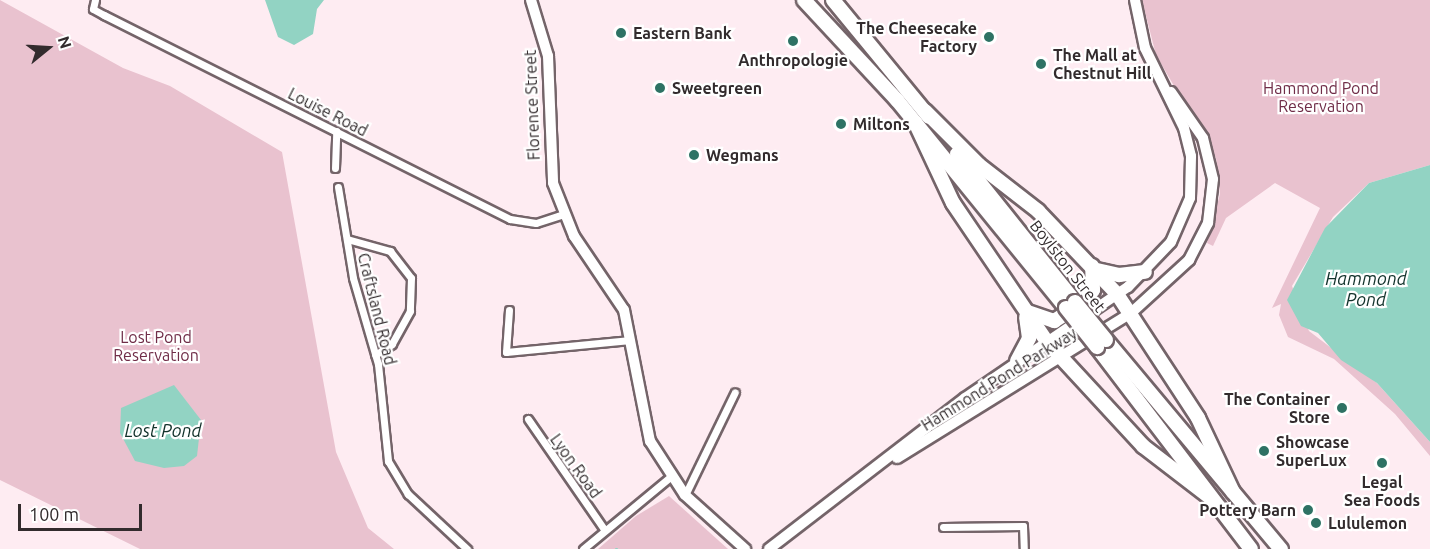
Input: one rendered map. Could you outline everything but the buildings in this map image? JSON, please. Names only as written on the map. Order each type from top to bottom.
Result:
[{"type":"highway","name":"Boylston Street","points":[[804,0],[915,122],[1071,305]]},
{"type":"highway","name":"Boylston Street","points":[[833,0],[925,111],[1101,343],[1212,499],[1251,549]]},
{"type":"highway","points":[[925,111],[1093,267],[1117,294],[1198,418],[1233,492]]},
{"type":"highway","points":[[915,122],[953,203],[1047,342],[1143,446],[1212,499]]},
{"type":"highway","points":[[1023,307],[1044,321],[1063,317],[1091,295],[1093,267]]},
{"type":"highway","points":[[1093,267],[1119,275],[1145,272]]},
{"type":"highway","points":[[1017,362],[1029,338],[1023,307]]},
{"type":"highway","name":"Boylston Street","points":[[1101,343],[1281,549]]},
{"type":"main road","name":"Florence Street","points":[[531,0],[548,56],[549,159],[563,214],[621,302],[630,338],[645,426],[670,477],[685,495],[745,549]]},
{"type":"main road","name":"Hammond Pond Parkway","points":[[769,549],[1017,362],[1117,294],[1145,272],[1177,232],[1192,182],[1184,128],[1157,75],[1135,0]]},
{"type":"main road","name":"Hammond Pond Parkway","points":[[883,465],[1061,359],[1131,313],[1195,252],[1214,194],[1203,138],[1157,75]]},
{"type":"street","name":"Louise Road","points":[[95,0],[93,9],[98,12],[510,219],[536,223],[563,214]]},
{"type":"street","points":[[335,168],[336,131]]},
{"type":"street","name":"Craftsland Road","points":[[338,187],[347,239],[375,355],[383,436],[393,473],[419,507],[467,549]]},
{"type":"street","points":[[347,239],[390,251],[411,278],[413,301],[405,322],[392,344],[375,355]]},
{"type":"street","points":[[509,310],[506,352],[630,338]]},
{"type":"street","points":[[685,495],[735,392]]},
{"type":"street","name":"Lyon Road","points":[[528,419],[604,529]]},
{"type":"street","points":[[584,549],[604,529],[670,477]]},
{"type":"street","points":[[943,527],[1023,526],[1024,549]]},
{"type":"green space","name":"Lost Pond Reservation","points":[[0,0],[123,68],[170,86],[282,152],[336,452],[368,528],[394,549],[140,549],[0,480]]},
{"type":"green space","name":"Hammond Pond Reservation","points":[[1142,0],[1430,0],[1430,165],[1369,183],[1333,217],[1292,286],[1309,331],[1377,383],[1430,442],[1430,456],[1395,414],[1334,359],[1288,337],[1279,315],[1281,304],[1272,308],[1320,208],[1275,183],[1226,218],[1213,246],[1207,243],[1220,194],[1216,158],[1156,55]]},
{"type":"green space","points":[[669,496],[728,549],[598,549],[636,516]]},
{"type":"water","points":[[265,0],[324,0],[317,9],[313,34],[294,45],[278,37]]},
{"type":"water","name":"Hammond Pond","points":[[1430,165],[1430,442],[1377,383],[1341,360],[1318,333],[1301,326],[1287,300],[1325,228],[1369,183]]},
{"type":"water","name":"Lost Pond","points":[[174,385],[201,420],[197,456],[184,466],[164,468],[135,461],[120,433],[121,408]]},
{"type":"place","name":"Eastern Bank","points":[[621,33]]},
{"type":"place","name":"The Cheesecake Factory","points":[[989,37]]},
{"type":"place","name":"Anthropologie","points":[[793,41]]},
{"type":"place","name":"The Mall at Chestnut Hill","points":[[1041,64]]},
{"type":"place","name":"Sweetgreen","points":[[660,88]]},
{"type":"place","name":"Miltons","points":[[841,124]]},
{"type":"place","name":"Wegmans","points":[[694,155]]},
{"type":"place","name":"The Container Store","points":[[1342,408]]},
{"type":"place","name":"Showcase SuperLux","points":[[1264,451]]},
{"type":"place","name":"Legal Sea Foods","points":[[1382,463]]},
{"type":"place","name":"Pottery Barn","points":[[1308,510]]},
{"type":"place","name":"Lululemon","points":[[1316,523]]}]
